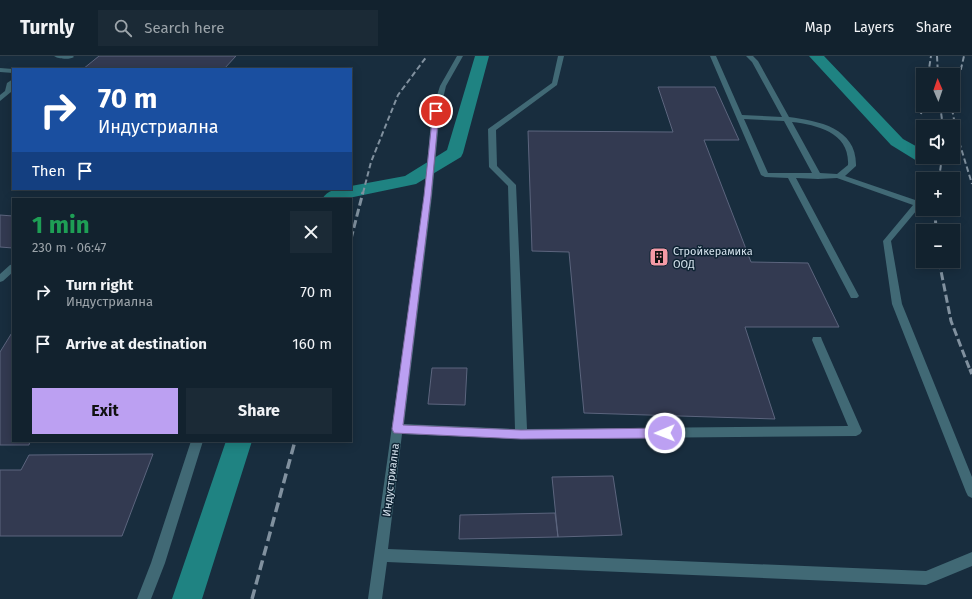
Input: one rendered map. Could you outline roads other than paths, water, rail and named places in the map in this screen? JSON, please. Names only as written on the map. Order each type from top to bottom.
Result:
[{"type":"street","points":[[57,56],[71,57]]},
{"type":"street","name":"Индустриална","points":[[375,599],[428,196],[438,98],[460,56]]},
{"type":"street","points":[[521,434],[512,185],[492,167],[492,129],[555,84],[561,56]]},
{"type":"street","points":[[713,56],[765,175],[818,177],[838,176],[918,204],[887,241],[889,263],[898,304],[972,492]]},
{"type":"street","points":[[749,56],[755,62],[818,177]]},
{"type":"street","points":[[0,70],[12,71]]},
{"type":"street","points":[[0,99],[8,92],[10,83],[12,82]]},
{"type":"street","points":[[740,117],[813,123],[832,129],[841,137],[849,148],[853,159],[852,166],[846,172],[838,176]]},
{"type":"street","points":[[791,176],[854,296]]},
{"type":"street","points":[[0,279],[12,268]]},
{"type":"street","points":[[397,429],[521,434],[856,431],[817,340]]},
{"type":"street","points":[[144,599],[158,563],[198,442]]},
{"type":"street","points":[[381,555],[926,578],[972,559]]},
{"type":"waterway","points":[[332,198],[336,195],[410,180],[455,153],[482,56]]},
{"type":"waterway","points":[[816,56],[897,142],[916,153]]},
{"type":"waterway","points":[[187,599],[239,442]]},
{"type":"railway","points":[[363,193],[371,162],[398,95],[427,56]]},
{"type":"railway","points":[[929,68],[931,56]]},
{"type":"railway","points":[[937,56],[938,68]]},
{"type":"railway","points":[[960,73],[964,56]]},
{"type":"railway","points":[[941,112],[942,120]]},
{"type":"railway","points":[[953,112],[957,135],[972,184]]},
{"type":"railway","points":[[940,172],[941,164]]},
{"type":"railway","points":[[352,235],[363,192]]},
{"type":"railway","points":[[935,216],[936,224]]},
{"type":"railway","points":[[940,268],[951,321],[970,370]]},
{"type":"railway","points":[[970,369],[972,374]]},
{"type":"railway","points":[[252,599],[295,442]]},
{"type":"place","name":"Стройкерамика ООД","points":[[659,257]]}]
